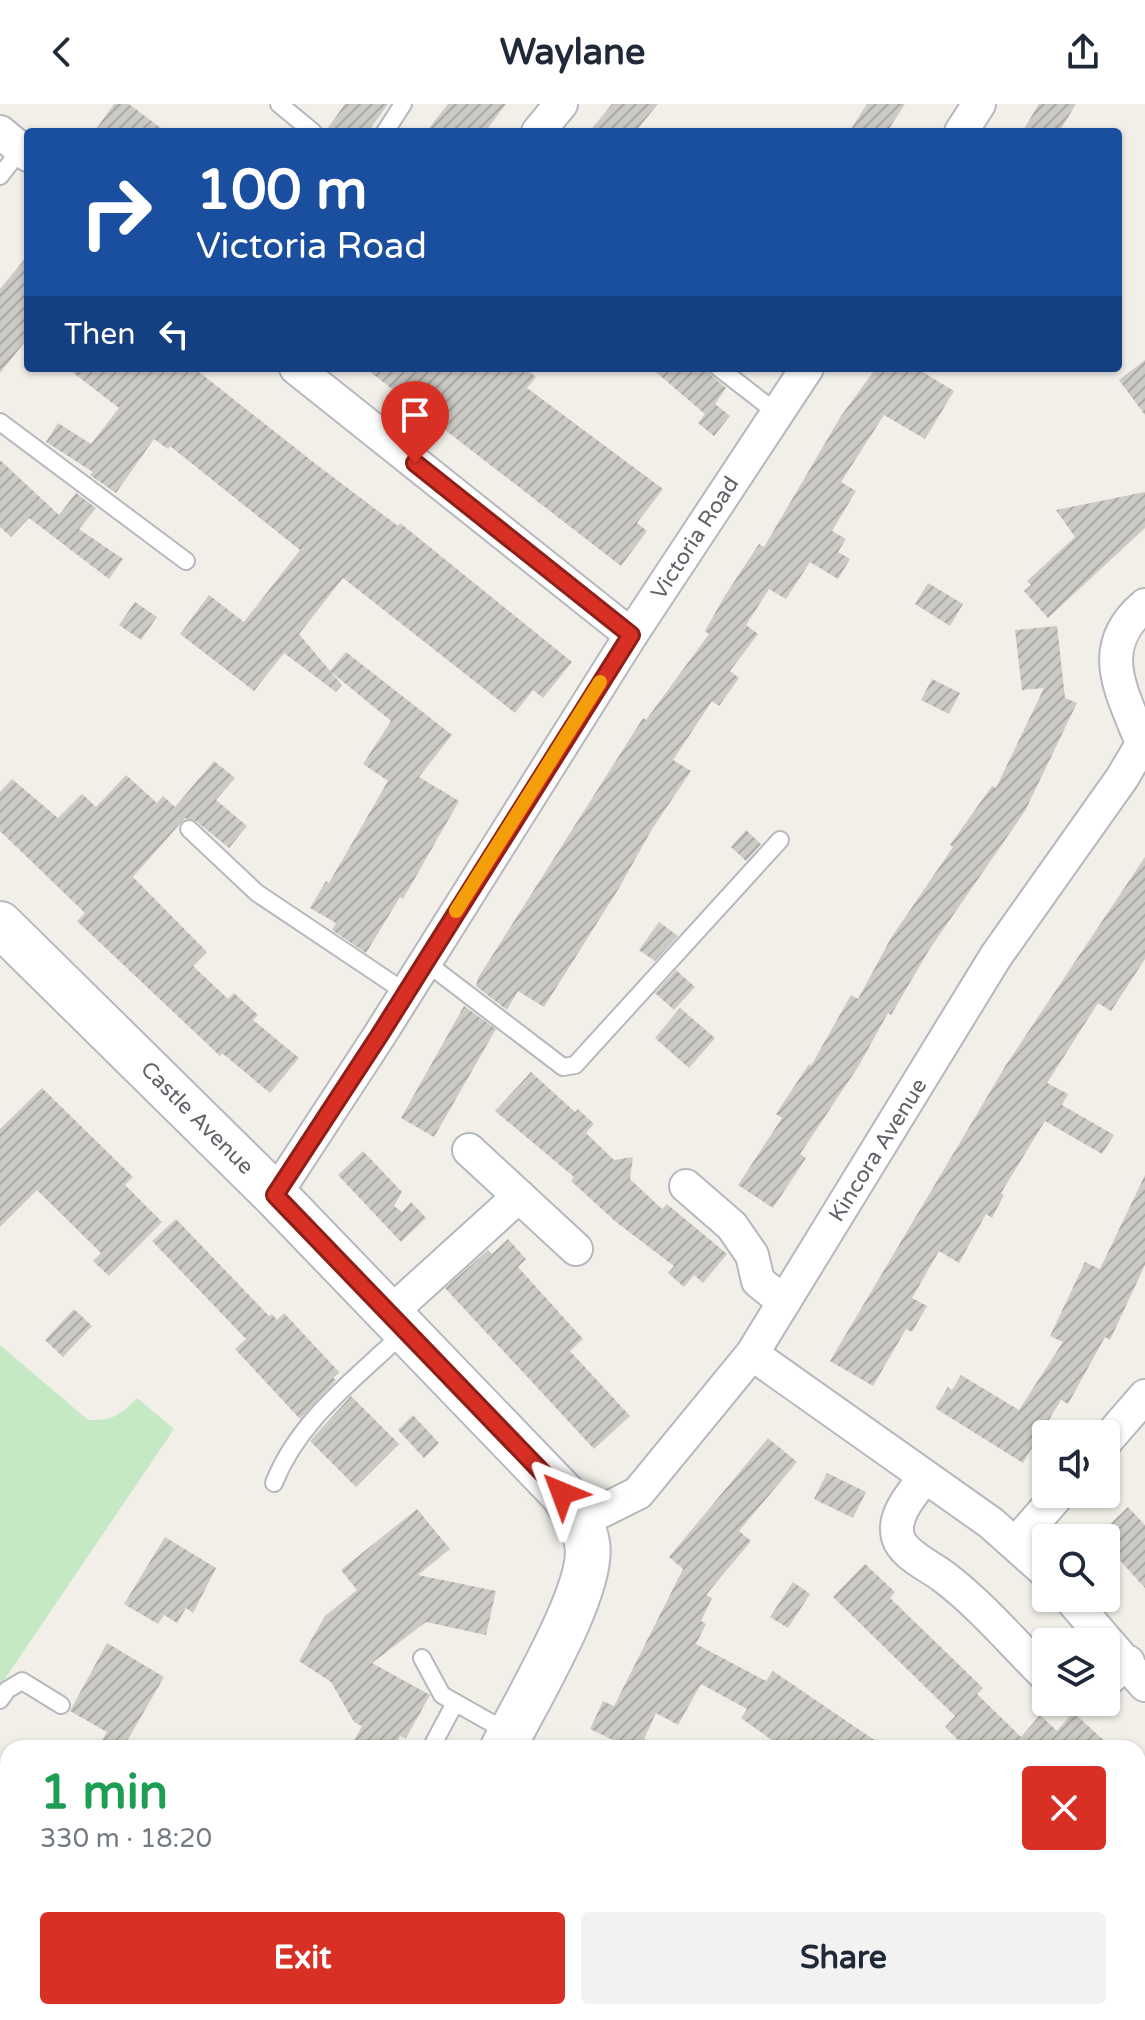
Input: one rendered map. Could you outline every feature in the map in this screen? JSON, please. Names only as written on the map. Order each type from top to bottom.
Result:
[{"type":"street","points":[[541,128],[561,104]]},
{"type":"street","points":[[964,128],[979,104]]},
{"type":"street","points":[[301,372],[631,635]]},
{"type":"street","name":"Victoria Road","points":[[275,1195],[631,635],[804,372]]},
{"type":"street","name":"Kincora Avenue","points":[[578,1518],[602,1511],[638,1493],[752,1354],[996,956],[1122,778],[1144,741],[1119,685],[1114,657],[1120,633],[1145,605]]},
{"type":"street","name":"Castle Avenue","points":[[0,924],[275,1195],[562,1493],[578,1518],[588,1543],[587,1577],[506,1740]]},
{"type":"street","points":[[469,1150],[576,1249]]},
{"type":"street","points":[[686,1186],[732,1226],[752,1255],[758,1281],[784,1302]]},
{"type":"street","points":[[397,1323],[519,1196]]},
{"type":"street","points":[[752,1354],[1016,1543],[1032,1558]]},
{"type":"street","points":[[1120,1425],[1145,1396]]},
{"type":"street","points":[[925,1477],[902,1509],[898,1537],[904,1548],[947,1579],[1032,1662]]},
{"type":"street","points":[[1016,1543],[1047,1508]]},
{"type":"street","points":[[1080,1612],[1126,1676]]},
{"type":"lane","points":[[279,104],[308,128]]},
{"type":"lane","points":[[388,128],[403,104]]},
{"type":"lane","points":[[0,176],[16,145]]},
{"type":"lane","points":[[724,372],[777,413]]},
{"type":"lane","points":[[0,422],[186,561]]},
{"type":"lane","points":[[189,829],[257,893],[405,992]]},
{"type":"lane","points":[[424,961],[563,1067],[575,1065],[780,840]]},
{"type":"lane","points":[[274,1483],[292,1445],[308,1424],[397,1323]]},
{"type":"lane","points":[[422,1658],[442,1695],[505,1740]]},
{"type":"lane","points":[[0,1700],[7,1690],[22,1681],[61,1705]]},
{"type":"lane","points":[[435,1740],[455,1703]]},
{"type":"green space","points":[[0,1345],[88,1420],[116,1416],[137,1398],[174,1429],[0,1686]]},
{"type":"building","points":[[114,104],[129,104],[161,128],[97,128]]},
{"type":"building","points":[[345,104],[388,104],[371,128],[328,128]]},
{"type":"building","points":[[448,104],[506,104],[488,128],[429,128]]},
{"type":"building","points":[[612,104],[658,104],[638,128],[592,128]]},
{"type":"building","points":[[867,104],[905,104],[890,128],[852,128]]},
{"type":"building","points":[[1039,104],[1076,104],[1061,128],[1024,128]]},
{"type":"building","points":[[24,260],[24,343],[0,373],[0,289]]},
{"type":"building","points":[[1145,360],[1145,415],[1119,380]]},
{"type":"building","points":[[72,372],[199,372],[398,526],[400,523],[572,662],[543,698],[533,690],[515,713],[343,578],[299,634],[342,685],[336,692],[284,653],[254,691],[180,634],[209,595],[244,622],[300,550],[170,446],[168,449],[154,439],[116,493],[90,475],[93,472],[46,442],[58,423],[91,444],[119,408]]},
{"type":"building","points":[[370,372],[529,372],[536,377],[527,388],[663,489],[637,523],[647,531],[621,566]]},
{"type":"building","points":[[656,372],[710,372],[726,388],[715,404],[730,416],[714,436],[698,423],[705,414]]},
{"type":"building","points":[[873,372],[923,372],[954,391],[925,439],[884,415],[841,482],[856,491],[832,531],[846,539],[838,552],[850,559],[838,579],[810,562],[786,599],[769,589],[746,625],[758,634],[730,671],[739,678],[719,706],[712,701],[673,760],[691,771],[652,829],[619,888],[544,1007],[518,991],[507,1010],[476,986],[478,978],[643,718],[646,720],[709,634],[705,631],[724,597],[759,544],[764,547],[841,416]]},
{"type":"building","points":[[0,460],[59,515],[76,493],[96,508],[79,529],[123,559],[109,579],[29,518],[11,537],[0,527]]},
{"type":"building","points":[[1145,492],[1145,528],[1048,618],[1024,591],[1031,585],[1027,581],[1075,537],[1056,510]]},
{"type":"building","points":[[928,583],[963,604],[950,626],[915,604]]},
{"type":"building","points":[[135,602],[157,617],[141,640],[119,625]]},
{"type":"building","points":[[1057,626],[1065,698],[1077,703],[1025,811],[929,950],[891,1015],[888,1013],[858,1067],[800,1154],[806,1158],[773,1208],[738,1185],[782,1118],[776,1114],[809,1064],[811,1066],[851,995],[858,999],[891,938],[953,847],[950,845],[992,786],[996,788],[1044,688],[1022,690],[1015,630]]},
{"type":"building","points":[[346,652],[452,735],[419,777],[459,801],[403,899],[400,897],[366,953],[332,930],[336,923],[310,908],[326,881],[329,883],[388,781],[363,764],[391,721],[330,671]]},
{"type":"building","points":[[932,679],[960,693],[949,714],[921,700]]},
{"type":"building","points":[[214,761],[235,778],[216,800],[247,826],[229,848],[196,821],[185,818],[133,877],[207,952],[193,966],[228,999],[234,993],[258,1015],[253,1020],[299,1058],[270,1093],[222,1053],[220,1056],[77,921],[85,913],[0,831],[0,792],[12,779],[58,818],[82,794],[96,807],[126,775],[157,803],[163,796],[175,807]]},
{"type":"building","points":[[746,830],[761,844],[746,861],[731,847]]},
{"type":"building","points":[[1145,857],[1145,959],[1111,1011],[1098,1003],[1047,1083],[1068,1094],[1062,1105],[1114,1135],[1102,1154],[1045,1121],[1001,1193],[1004,1195],[992,1218],[986,1214],[959,1263],[939,1251],[912,1298],[927,1306],[912,1332],[906,1329],[873,1386],[830,1361],[1006,1065]]},
{"type":"building","points":[[659,922],[678,936],[655,961],[639,950]]},
{"type":"building","points":[[676,970],[695,987],[674,1010],[655,993]]},
{"type":"building","points":[[464,1006],[496,1029],[434,1137],[401,1118]]},
{"type":"building","points":[[680,1008],[715,1038],[689,1068],[655,1038]]},
{"type":"building","points":[[531,1072],[575,1112],[578,1109],[594,1124],[586,1133],[614,1160],[633,1157],[630,1179],[662,1209],[667,1204],[727,1254],[703,1283],[694,1275],[684,1287],[668,1273],[674,1266],[616,1222],[571,1181],[574,1177],[495,1111]]},
{"type":"building","points":[[42,1088],[133,1177],[125,1185],[162,1222],[109,1276],[93,1261],[101,1253],[37,1190],[0,1227],[0,1129]]},
{"type":"building","points":[[363,1151],[402,1192],[394,1206],[402,1212],[411,1202],[426,1218],[401,1242],[338,1175]]},
{"type":"building","points":[[1145,1175],[1145,1265],[1110,1340],[1105,1337],[1068,1404],[1061,1400],[1049,1420],[1032,1420],[1032,1448],[1023,1463],[935,1408],[948,1387],[952,1390],[961,1375],[1019,1410],[1063,1342],[1050,1336],[1085,1262],[1100,1269]]},
{"type":"building","points":[[176,1219],[269,1316],[272,1314],[277,1320],[284,1313],[339,1372],[333,1378],[336,1380],[300,1419],[235,1349],[246,1339],[152,1241]]},
{"type":"building","points":[[508,1239],[526,1259],[518,1267],[583,1339],[570,1351],[630,1416],[594,1449],[445,1288],[488,1250],[492,1254]]},
{"type":"building","points":[[74,1309],[92,1326],[63,1357],[45,1340]]},
{"type":"building","points":[[351,1396],[399,1444],[356,1487],[310,1441]]},
{"type":"building","points":[[413,1415],[439,1443],[424,1458],[398,1430]]},
{"type":"building","points":[[768,1438],[797,1462],[739,1531],[751,1541],[706,1595],[712,1598],[701,1621],[706,1624],[696,1644],[766,1681],[773,1671],[874,1740],[772,1740],[741,1718],[747,1709],[701,1684],[678,1725],[656,1713],[644,1740],[613,1740],[590,1729],[603,1701],[614,1706],[683,1569],[669,1557]]},
{"type":"building","points":[[827,1473],[866,1492],[853,1518],[814,1499]]},
{"type":"building","points":[[1128,1507],[1145,1525],[1145,1588],[1120,1560],[1120,1524],[1110,1524]]},
{"type":"building","points":[[417,1509],[450,1549],[418,1575],[496,1591],[486,1635],[426,1622],[372,1663],[430,1695],[406,1738],[354,1740],[362,1726],[354,1722],[331,1682],[299,1661],[325,1616],[357,1590],[341,1570]]},
{"type":"building","points":[[165,1537],[216,1568],[193,1613],[186,1608],[177,1623],[164,1615],[158,1624],[124,1604]]},
{"type":"building","points":[[865,1564],[895,1592],[890,1598],[983,1688],[977,1694],[1021,1737],[1039,1716],[1057,1731],[1070,1716],[1077,1716],[1103,1740],[958,1740],[945,1727],[955,1716],[833,1597]]},
{"type":"building","points":[[793,1582],[810,1594],[788,1628],[770,1617]]},
{"type":"building","points":[[107,1643],[164,1677],[128,1740],[102,1740],[107,1732],[70,1711]]},
{"type":"slow traffic","points":[[456,911],[600,682]]},
{"type":"route","points":[[415,463],[631,635],[379,1036],[275,1195],[562,1493]]}]
